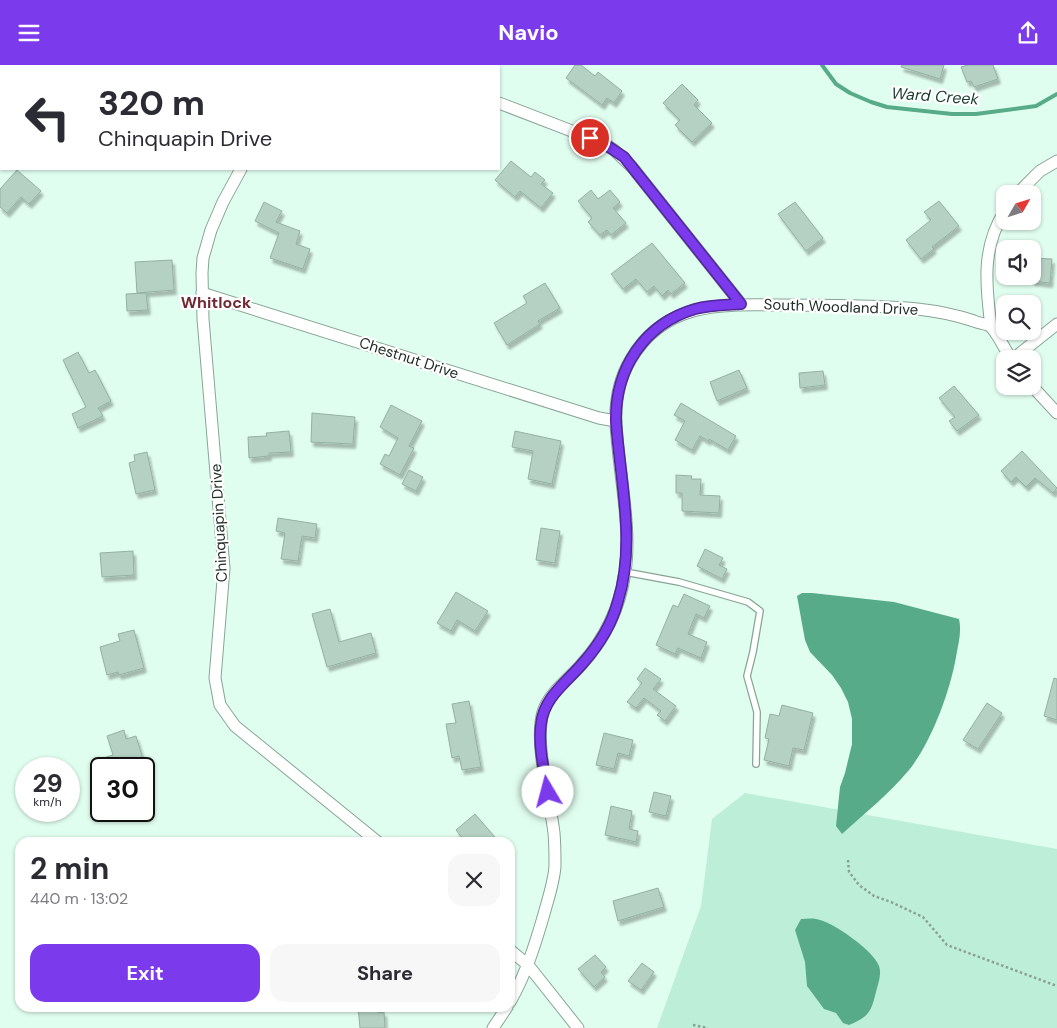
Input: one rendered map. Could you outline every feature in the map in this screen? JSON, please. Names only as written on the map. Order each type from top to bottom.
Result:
[{"type":"street","points":[[500,103],[614,149],[632,167],[741,304]]},
{"type":"street","points":[[1026,185],[1040,171],[1057,161]]},
{"type":"street","name":"Chinquapin Drive","points":[[240,170],[223,202],[211,230],[203,258],[203,319],[224,568],[214,678],[220,705],[235,726],[372,837]]},
{"type":"street","points":[[996,228],[987,256],[986,279],[990,327],[1006,350]]},
{"type":"street","name":"Chestnut Drive","points":[[202,293],[599,418],[616,421]]},
{"type":"street","name":"South Woodland Drive","points":[[515,993],[528,965],[549,895],[555,865],[554,833],[540,735],[542,715],[549,699],[590,655],[608,626],[618,601],[625,572],[626,538],[616,404],[621,379],[634,353],[650,335],[670,320],[694,309],[741,304],[913,307],[954,315],[990,327]]},
{"type":"street","points":[[1024,350],[1057,324]]},
{"type":"street","points":[[1040,395],[1057,413]]},
{"type":"street","points":[[515,954],[528,965],[578,1028]]},
{"type":"street","points":[[492,1028],[503,1012]]},
{"type":"lane","points":[[625,572],[679,582],[714,592],[748,602],[760,611],[747,676],[757,712],[756,764]]},
{"type":"path","points":[[848,860],[849,872],[859,885],[874,896],[922,917],[947,945],[1057,986]]},
{"type":"path","points":[[693,1025],[708,1028]]},
{"type":"shaded area","points":[[802,593],[894,602],[959,619],[960,624],[959,643],[949,686],[925,746],[901,779],[842,834],[836,826],[840,787],[852,744],[852,719],[848,702],[841,688],[832,675],[810,652],[805,640],[797,596]]},
{"type":"shaded area","points":[[745,793],[1057,849],[1057,1028],[657,1028],[701,906],[712,819]]},
{"type":"shaded area","points":[[801,919],[816,919],[832,925],[861,945],[876,960],[880,969],[879,982],[870,1010],[865,1017],[849,1025],[843,1023],[836,1013],[824,1009],[807,986],[805,962],[795,930]]},
{"type":"building","points":[[575,65],[581,65],[595,76],[598,72],[622,91],[614,103],[607,98],[602,105],[566,78]]},
{"type":"building","points":[[902,65],[944,65],[940,79],[901,67]]},
{"type":"building","points":[[968,65],[993,65],[998,79],[974,87],[971,81],[967,82],[961,67]]},
{"type":"building","points":[[682,84],[698,100],[694,105],[712,123],[692,142],[675,125],[680,120],[663,103]]},
{"type":"building","points":[[511,161],[531,177],[535,172],[545,180],[541,184],[553,193],[541,208],[520,191],[515,197],[495,180]]},
{"type":"building","points":[[17,170],[41,191],[29,204],[21,197],[7,213],[0,207],[0,189]]},
{"type":"building","points":[[591,190],[598,199],[610,190],[620,202],[613,208],[626,223],[611,235],[607,230],[600,235],[588,222],[592,218],[578,201]]},
{"type":"building","points":[[939,201],[959,226],[932,247],[934,249],[921,259],[906,240],[931,220],[924,212]]},
{"type":"building","points":[[264,202],[282,211],[276,222],[300,231],[296,244],[310,249],[303,269],[270,258],[279,233],[255,221]]},
{"type":"building","points":[[795,202],[823,238],[806,251],[778,214]]},
{"type":"building","points":[[652,243],[685,283],[671,294],[668,290],[662,296],[654,286],[647,292],[636,279],[623,289],[611,274]]},
{"type":"building","points":[[1041,258],[1052,259],[1050,283],[1041,282]]},
{"type":"building","points":[[172,260],[174,290],[137,293],[135,262]]},
{"type":"building","points":[[545,283],[560,308],[538,321],[540,324],[507,345],[494,323],[527,303],[523,296]]},
{"type":"building","points":[[146,293],[148,310],[127,311],[126,294]]},
{"type":"building","points":[[78,352],[89,373],[95,370],[111,401],[98,408],[103,416],[78,428],[72,414],[86,407],[63,360]]},
{"type":"building","points":[[739,370],[747,388],[717,401],[710,382]]},
{"type":"building","points":[[823,371],[825,385],[800,388],[799,373]]},
{"type":"building","points":[[954,386],[979,415],[957,431],[949,421],[955,417],[939,398]]},
{"type":"building","points":[[681,403],[736,436],[728,450],[700,436],[692,450],[675,440],[685,421],[674,415]]},
{"type":"building","points":[[391,405],[422,421],[409,446],[414,448],[400,475],[380,464],[385,454],[389,456],[398,438],[380,427]]},
{"type":"building","points":[[312,413],[355,417],[353,444],[311,442]]},
{"type":"building","points":[[289,431],[291,452],[269,453],[269,456],[249,458],[248,437],[267,436],[266,433]]},
{"type":"building","points":[[515,431],[561,441],[552,484],[528,479],[533,451],[512,447]]},
{"type":"building","points":[[1022,451],[1057,488],[1053,493],[1035,478],[1026,487],[1016,477],[1011,482],[1001,471]]},
{"type":"building","points":[[147,452],[155,490],[136,494],[129,463],[135,461],[134,455]]},
{"type":"building","points":[[409,470],[423,477],[416,491],[402,484]]},
{"type":"building","points":[[676,475],[692,476],[691,479],[701,479],[700,495],[720,496],[719,513],[682,511],[682,493],[676,493]]},
{"type":"building","points":[[278,518],[317,524],[315,538],[302,536],[298,561],[281,559],[285,533],[276,531]]},
{"type":"building","points":[[541,528],[560,531],[555,563],[536,560]]},
{"type":"building","points":[[705,549],[723,558],[719,565],[727,569],[722,579],[697,566]]},
{"type":"building","points":[[133,551],[134,575],[102,577],[100,553]]},
{"type":"building","points":[[456,592],[488,611],[475,631],[457,620],[451,631],[437,623]]},
{"type":"building","points":[[684,594],[710,606],[704,618],[696,614],[688,634],[707,642],[701,658],[678,648],[675,654],[656,645],[673,605],[678,607]]},
{"type":"building","points":[[330,609],[339,642],[371,633],[376,653],[327,667],[312,614]]},
{"type":"building","points":[[134,630],[144,668],[119,675],[118,672],[107,675],[100,647],[120,641],[118,634]]},
{"type":"building","points":[[645,668],[661,679],[653,689],[676,706],[665,721],[657,715],[661,711],[644,698],[636,708],[627,702],[642,683],[637,679]]},
{"type":"building","points":[[1054,678],[1057,679],[1057,720],[1044,716]]},
{"type":"building","points":[[469,701],[481,767],[462,770],[459,756],[452,758],[446,724],[456,723],[452,704]]},
{"type":"building","points":[[987,703],[1002,713],[978,749],[963,740]]},
{"type":"building","points":[[782,705],[813,713],[804,750],[793,748],[789,766],[764,760],[769,739],[765,738],[770,714],[779,716]]},
{"type":"building","points":[[124,730],[126,739],[136,736],[142,757],[106,757],[113,755],[107,736]]},
{"type":"building","points":[[604,733],[633,740],[629,756],[618,753],[614,769],[596,765]]},
{"type":"building","points":[[654,792],[671,796],[666,816],[649,812]]},
{"type":"building","points":[[611,806],[632,811],[629,829],[638,831],[636,842],[605,835]]},
{"type":"building","points":[[475,814],[495,837],[461,837],[456,830]]},
{"type":"building","points":[[658,888],[664,907],[618,921],[613,901]]},
{"type":"building","points":[[595,955],[606,967],[601,972],[605,977],[594,987],[578,969]]},
{"type":"building","points":[[642,963],[654,972],[641,990],[628,981]]},
{"type":"building","points":[[358,1012],[384,1012],[385,1028],[360,1028]]},
{"type":"waterway","name":"Ward Creek","points":[[822,65],[836,84],[850,93],[887,107],[952,114],[976,114],[1036,106],[1057,94]]},
{"type":"district","name":"Whitlock","points":[[216,302]]},
{"type":"route","points":[[548,792],[540,735],[542,715],[549,699],[583,663],[600,641],[614,615],[625,572],[626,538],[616,421],[616,404],[621,379],[627,365],[642,343],[670,320],[694,309],[741,304],[732,290],[624,157],[614,149],[590,138]]}]
